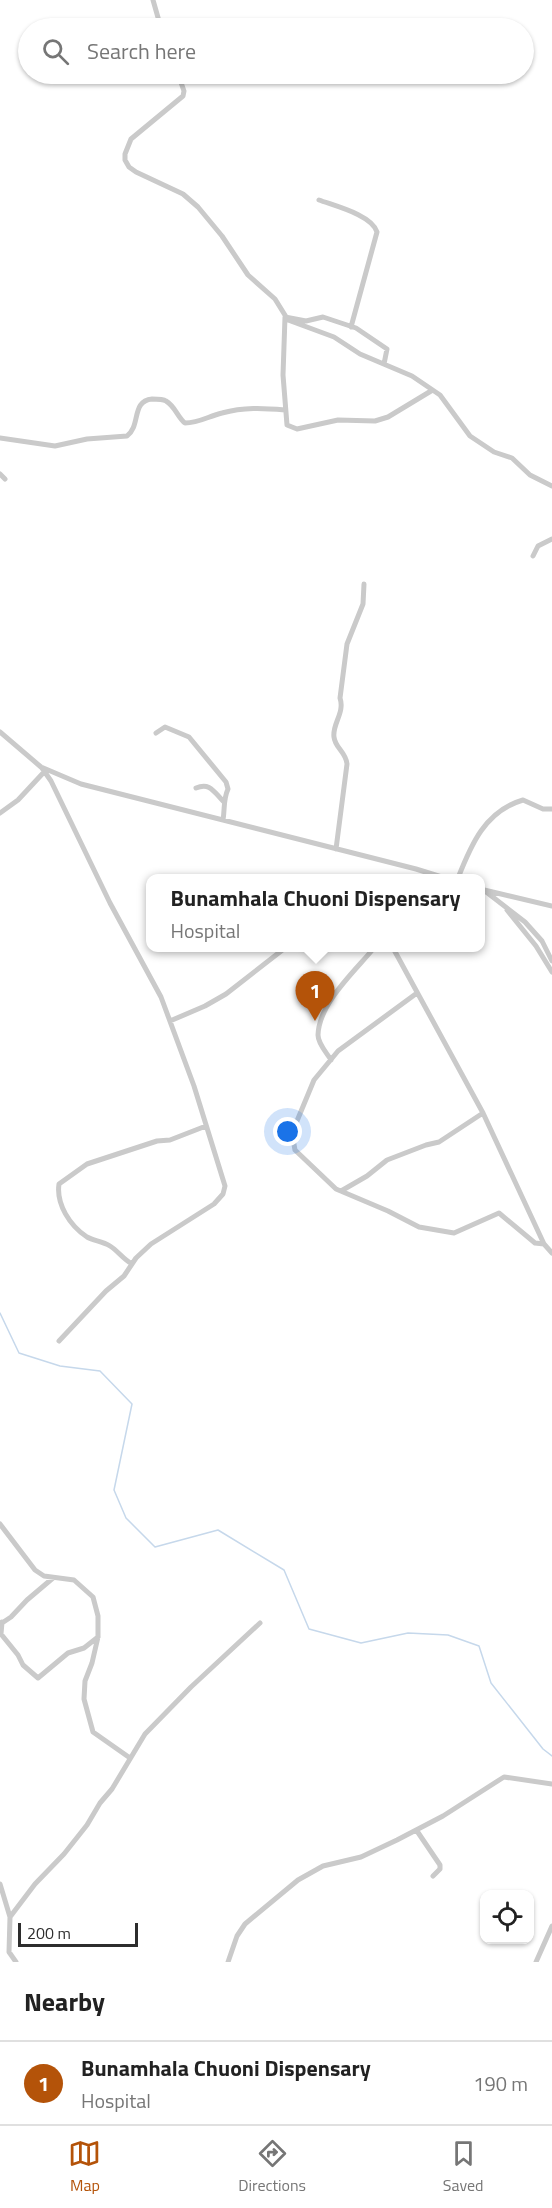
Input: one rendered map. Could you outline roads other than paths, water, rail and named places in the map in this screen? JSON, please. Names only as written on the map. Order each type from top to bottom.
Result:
[{"type":"street","points":[[153,0],[158,18]]},
{"type":"street","points":[[182,84],[183,96],[158,119],[137,133],[127,148],[125,160],[136,172],[173,188],[198,207],[222,236],[248,275],[275,299],[285,318],[283,354],[285,422],[292,428],[338,420],[375,421],[388,417],[431,391]]},
{"type":"street","points":[[319,200],[355,214],[372,223],[376,228],[377,232],[351,327]]},
{"type":"street","points":[[285,318],[306,321],[323,317],[360,330],[386,349],[384,364]]},
{"type":"street","points":[[285,318],[334,337],[360,354],[412,376],[440,395],[470,436],[494,452],[512,458],[531,475],[552,486]]},
{"type":"street","points":[[0,438],[56,446],[87,439],[127,436],[135,428],[139,406],[153,399],[168,402],[185,423],[198,422],[220,413],[251,407],[285,410]]},
{"type":"street","points":[[0,474],[5,479]]},
{"type":"street","points":[[533,556],[538,546],[552,539]]},
{"type":"street","points":[[336,849],[347,764],[344,752],[334,741],[334,733],[342,704],[340,698],[347,644],[363,604],[364,584]]},
{"type":"street","points":[[156,734],[165,727],[189,737],[227,784],[228,789],[223,801]]},
{"type":"street","points":[[0,732],[44,769],[81,783],[427,874]]},
{"type":"street","points":[[0,813],[18,800],[44,769]]},
{"type":"street","points":[[44,769],[127,935],[152,979],[194,1086],[225,1186],[223,1194],[214,1204],[156,1240],[132,1264],[124,1276],[106,1291],[59,1341]]},
{"type":"street","points":[[196,788],[202,785],[210,787],[223,801],[225,808],[223,820]]},
{"type":"street","points":[[460,874],[475,838],[493,817],[523,800],[543,809],[552,809]]},
{"type":"street","points":[[485,891],[552,906]]},
{"type":"street","points":[[485,892],[517,915],[535,933],[542,941],[552,961]]},
{"type":"street","points":[[501,903],[536,946],[552,972]]},
{"type":"street","points":[[170,1021],[226,994],[280,952]]},
{"type":"street","points":[[332,1060],[319,1040],[321,1021],[332,998],[371,952]]},
{"type":"street","points":[[395,952],[483,1113],[544,1244],[552,1253]]},
{"type":"street","points":[[417,993],[342,1047],[312,1084],[292,1133],[292,1142],[298,1154],[341,1191],[388,1211],[413,1225],[454,1233],[500,1213],[535,1243],[544,1244]]},
{"type":"street","points":[[341,1191],[367,1176],[387,1160],[426,1144],[439,1142],[483,1113]]},
{"type":"street","points":[[132,1264],[113,1248],[89,1238],[77,1228],[63,1210],[58,1197],[60,1184],[87,1164],[170,1140],[206,1126]]},
{"type":"street","points":[[0,1524],[35,1570],[44,1576],[74,1580],[93,1597],[98,1616],[98,1637],[85,1681],[84,1700],[93,1732],[130,1758]]},
{"type":"street","points":[[53,1578],[1,1623],[1,1634],[23,1665],[38,1678],[68,1653],[80,1650],[98,1637]]},
{"type":"street","points":[[10,1917],[35,1884],[64,1854],[87,1825],[141,1740],[159,1719],[260,1623]]},
{"type":"street","points":[[228,1962],[237,1936],[245,1924],[298,1880],[323,1866],[361,1857],[417,1831],[504,1777],[552,1784]]},
{"type":"street","points":[[417,1831],[440,1865],[440,1869],[432,1876]]},
{"type":"street","points":[[0,1884],[10,1917],[9,1952],[16,1962]]},
{"type":"street","points":[[536,1962],[552,1926]]},
{"type":"waterway","points":[[0,1313],[19,1353],[60,1366],[100,1371],[132,1404],[114,1490],[126,1518],[155,1547],[218,1530],[284,1570],[309,1629],[361,1643],[408,1633],[448,1635],[479,1646],[491,1683],[543,1749],[552,1756]]},
{"type":"place","name":"Bunamhala Chuoni Dispensary","points":[[315,1021]]}]
